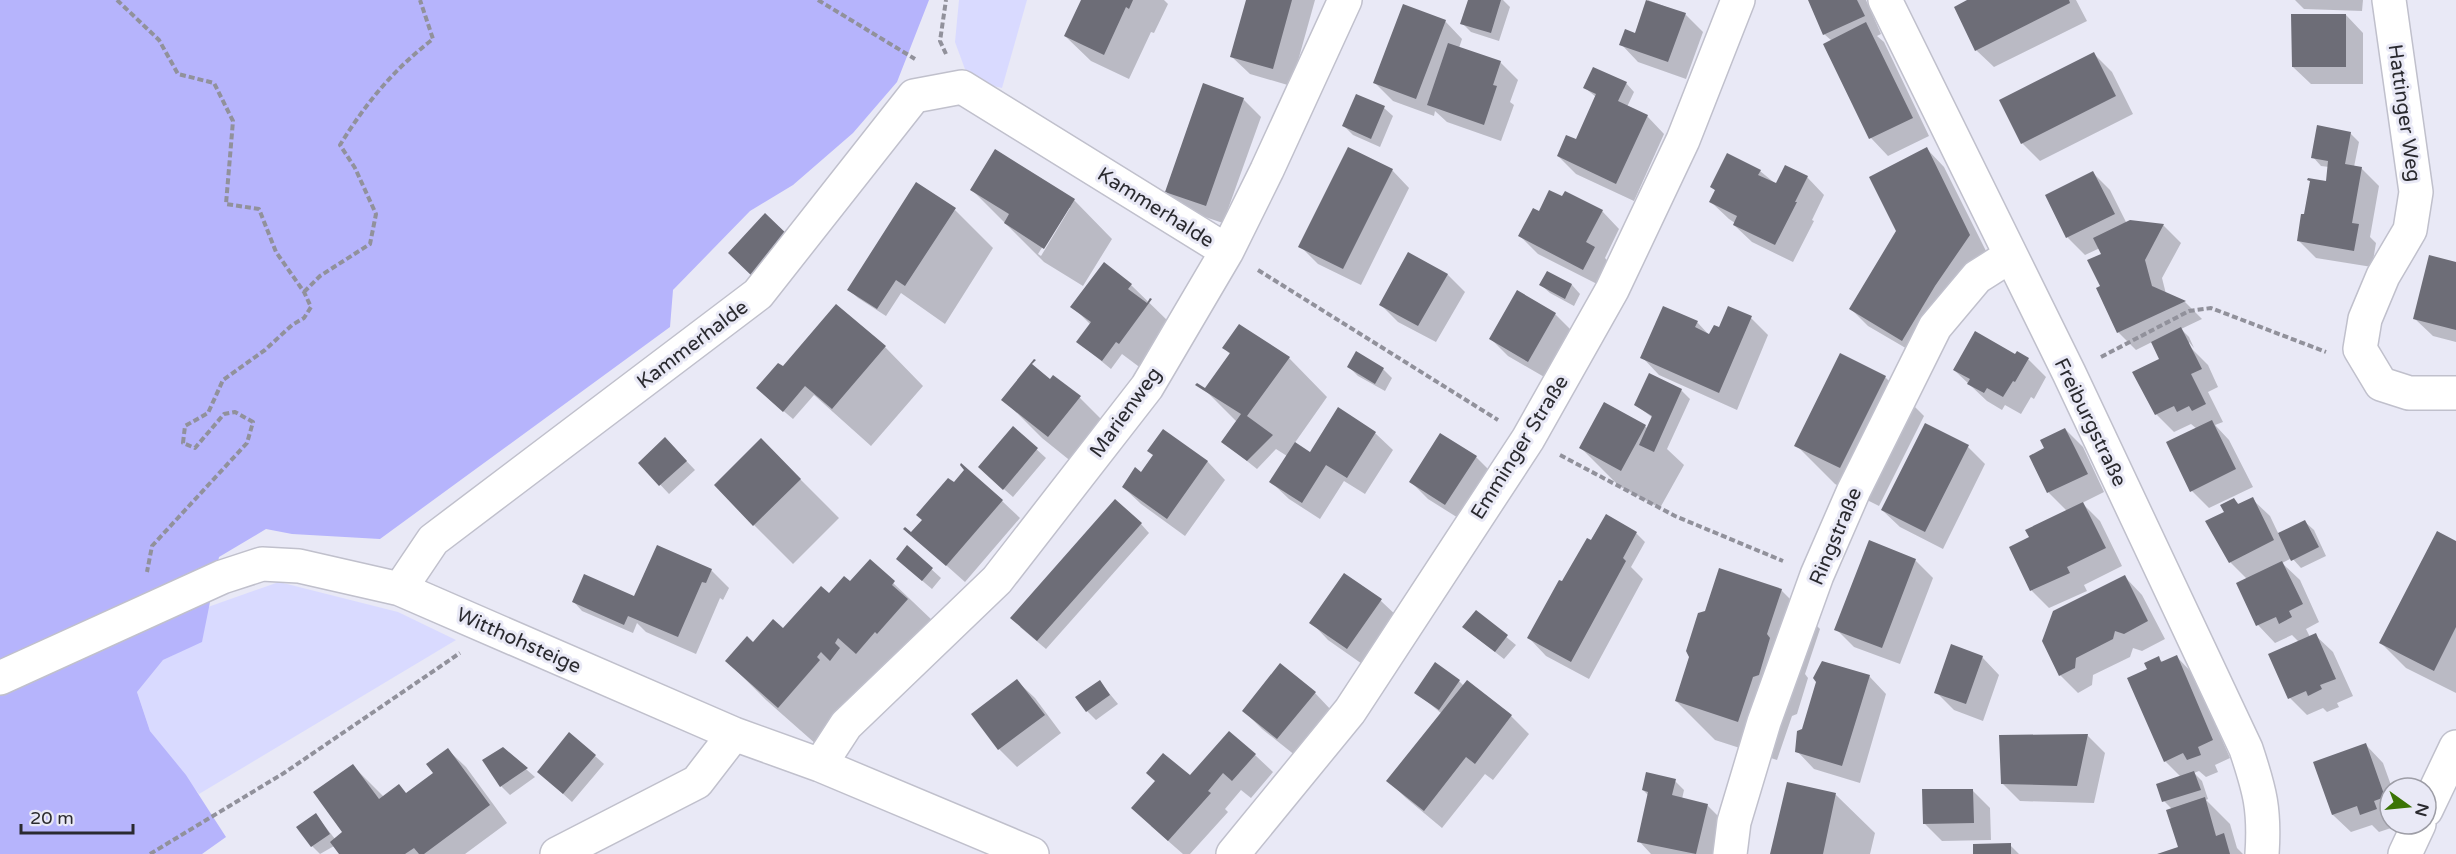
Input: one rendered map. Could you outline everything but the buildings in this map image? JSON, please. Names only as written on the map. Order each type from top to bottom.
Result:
[{"type":"street","name":"Marienweg","points":[[819,765],[846,725],[997,580],[1147,387],[1227,250],[1268,170],[1346,0]]},
{"type":"street","name":"Emminger Straße","points":[[1233,854],[1350,711],[1528,438],[1612,290],[1683,140],[1738,0]]},
{"type":"street","name":"Freiburgstraße","points":[[1885,0],[2069,374],[2246,749],[2261,792],[2264,824],[2262,854]]},
{"type":"street","name":"Hattinger Weg","points":[[2371,370],[2360,349],[2365,319],[2383,276],[2410,230],[2416,192],[2389,0]]},
{"type":"street","name":"Kammerhalde","points":[[400,589],[433,540],[758,294],[914,96],[962,87],[1227,250]]},
{"type":"street","name":"Ringstraße","points":[[1730,854],[1734,822],[1764,722],[1817,575],[1854,490],[1935,327],[1977,277],[2010,256]]},
{"type":"street","points":[[2371,370],[2381,384],[2409,393],[2456,393]]},
{"type":"street","name":"Witthohsteige","points":[[0,678],[222,577],[262,564],[299,566],[400,589],[734,734],[819,765],[1032,854]]},
{"type":"street","points":[[556,854],[697,782],[734,734]]},
{"type":"street","points":[[2438,785],[2456,747]]},
{"type":"street","points":[[2405,854],[2413,836]]},
{"type":"path","points":[[117,0],[159,40],[178,74],[214,83],[233,121],[226,204],[258,209],[276,252],[304,292],[311,307],[304,318],[292,325],[266,350],[223,380],[208,413],[185,426],[183,443],[195,448],[224,414],[235,412],[253,423],[247,443],[152,546],[143,591],[162,604]]},
{"type":"path","points":[[304,292],[320,276],[370,244],[376,214],[355,168],[340,145],[364,106],[406,59],[433,39],[420,0]]},
{"type":"path","points":[[818,0],[962,87]]},
{"type":"path","points":[[946,0],[940,42],[962,87]]},
{"type":"path","points":[[2069,374],[2189,311],[2211,308],[2371,370]]},
{"type":"path","points":[[150,854],[284,773],[496,629]]},
{"type":"shaded area","points":[[0,0],[929,0],[897,82],[853,133],[793,185],[750,211],[673,290],[670,327],[380,539],[292,534],[266,529],[219,557],[202,642],[163,660],[137,692],[150,731],[186,775],[226,837],[202,854],[0,854]]},
{"type":"shaded area","points":[[959,0],[1027,0],[1002,88],[969,80],[955,42]]},
{"type":"shaded area","points":[[279,582],[398,612],[456,640],[199,794],[150,731],[137,692],[163,660],[202,641],[208,607]]}]
